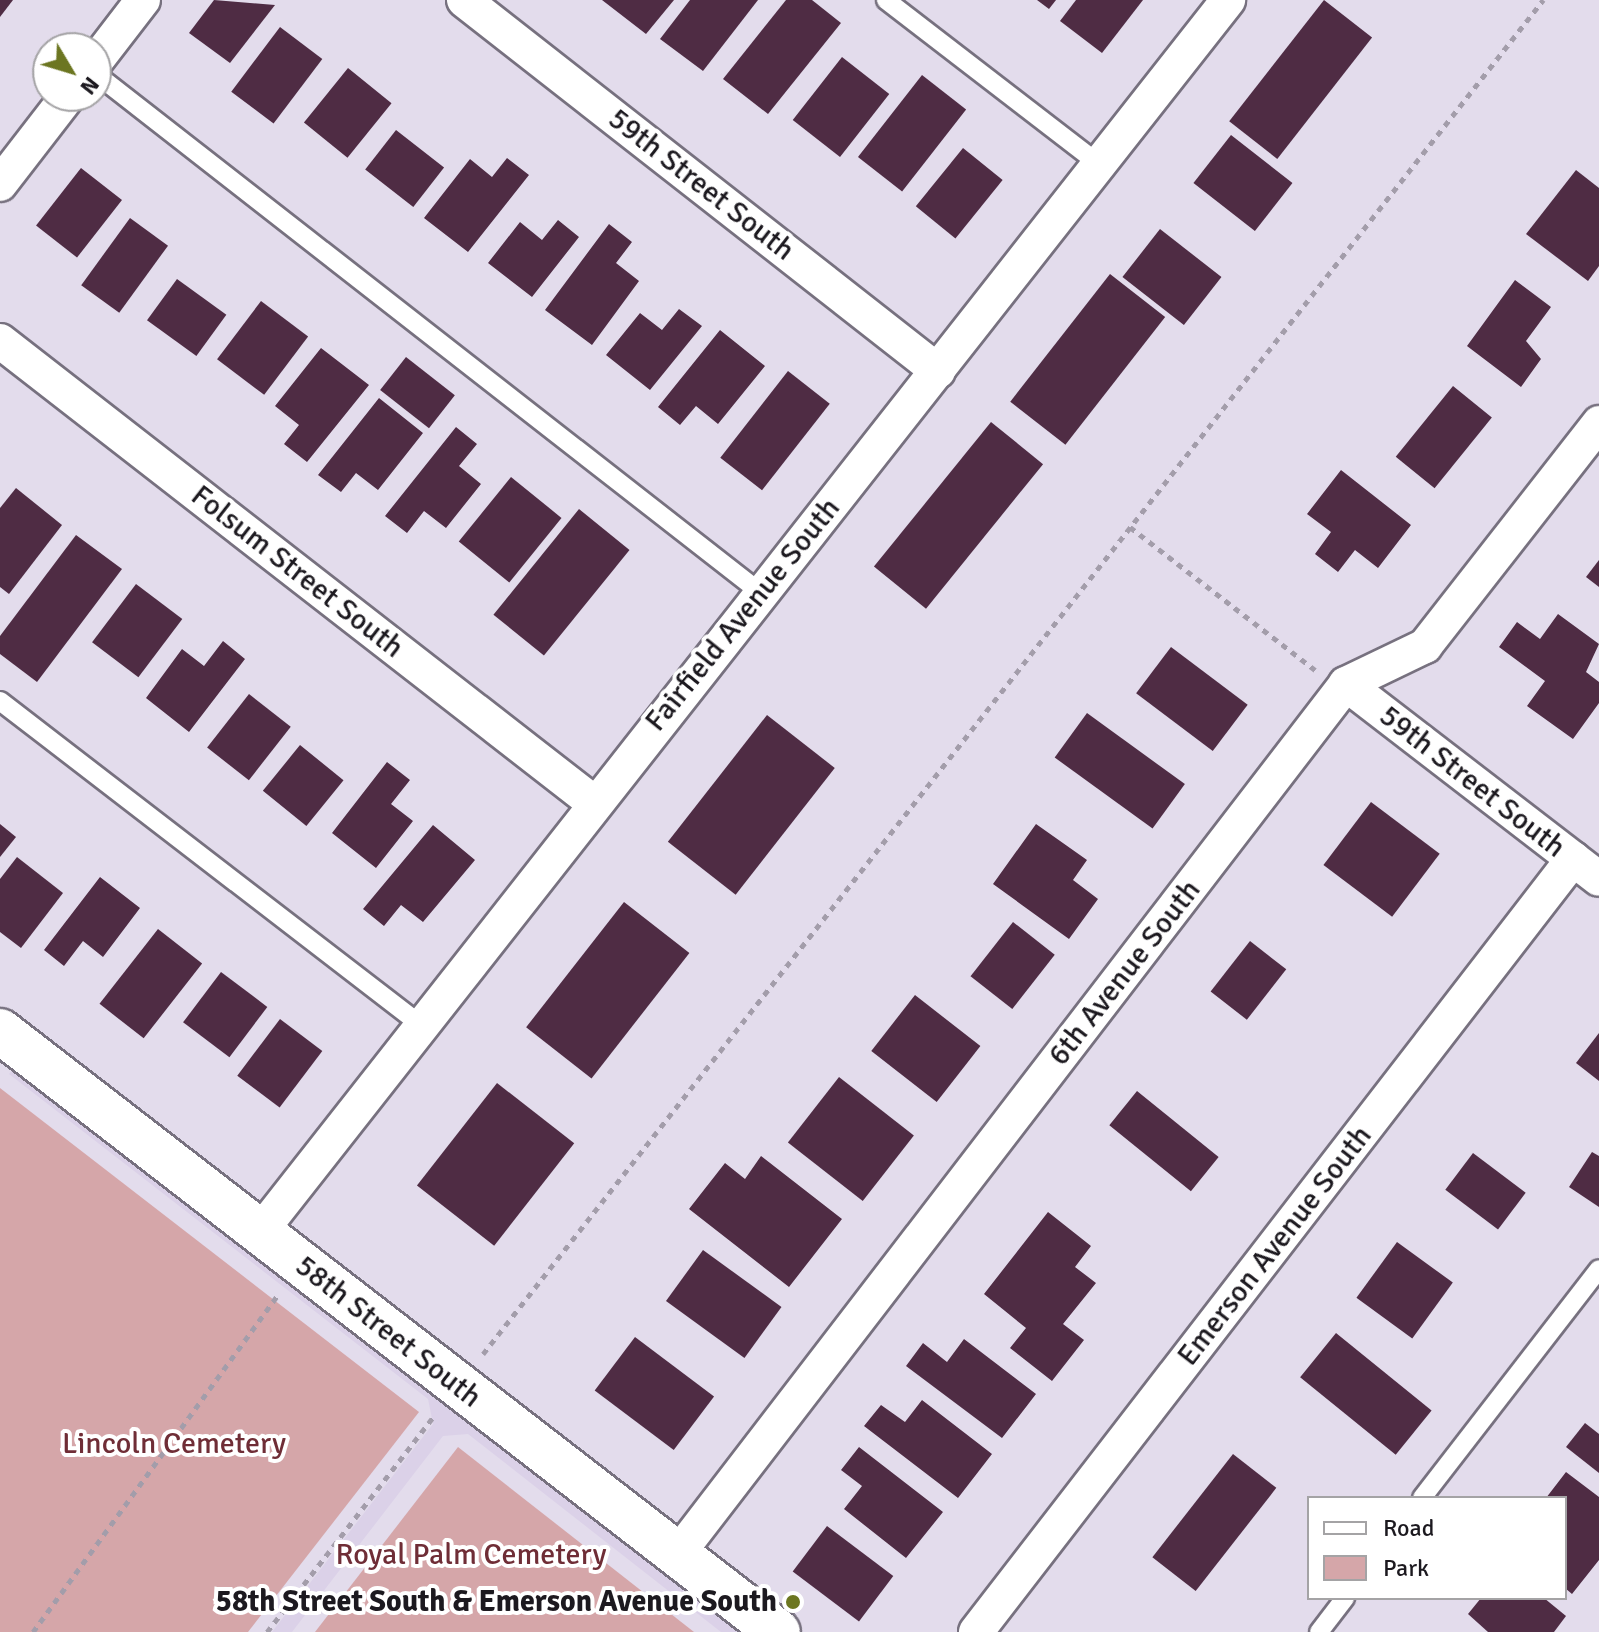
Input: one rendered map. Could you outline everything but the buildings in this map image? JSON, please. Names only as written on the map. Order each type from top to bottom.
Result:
[{"type":"street","points":[[112,40],[143,0]]},
{"type":"street","name":"59th Street South","points":[[464,0],[938,371]]},
{"type":"street","name":"Fairfield Avenue South","points":[[260,1232],[594,803],[1228,0]]},
{"type":"street","points":[[0,184],[56,112]]},
{"type":"street","name":"Folsum Street South","points":[[0,341],[594,803]]},
{"type":"street","name":"6th Avenue South","points":[[677,1555],[1344,687],[1425,646],[1599,423]]},
{"type":"street","name":"59th Street South","points":[[1344,687],[1586,869]]},
{"type":"street","name":"Emerson Avenue South","points":[[976,1632],[1586,869]]},
{"type":"street","name":"58th Street South","points":[[0,1031],[778,1632]]},
{"type":"lane","points":[[886,0],[1099,164]]},
{"type":"lane","points":[[112,86],[761,593]]},
{"type":"lane","points":[[0,701],[421,1025]]},
{"type":"lane","points":[[1424,1496],[1599,1269]]},
{"type":"lane","points":[[1319,1632],[1343,1600]]},
{"type":"path","points":[[482,1355],[1543,0]]},
{"type":"path","points":[[1130,527],[1344,687]]},
{"type":"path","points":[[33,1632],[301,1264]]},
{"type":"path","points":[[267,1632],[431,1420]]},
{"type":"shaded area","points":[[15,1067],[746,1632],[721,1632],[468,1434],[443,1436],[292,1632],[272,1632],[433,1424],[428,1399],[9,1074]]},
{"type":"green space","name":"Lincoln Cemetery","points":[[0,1088],[419,1412],[248,1632],[0,1632]]},
{"type":"green space","name":"Royal Palm Cemetery","points":[[458,1447],[694,1632],[315,1632]]},
{"type":"place","name":"58th Street South & Emerson Avenue South","points":[[793,1602]]}]
